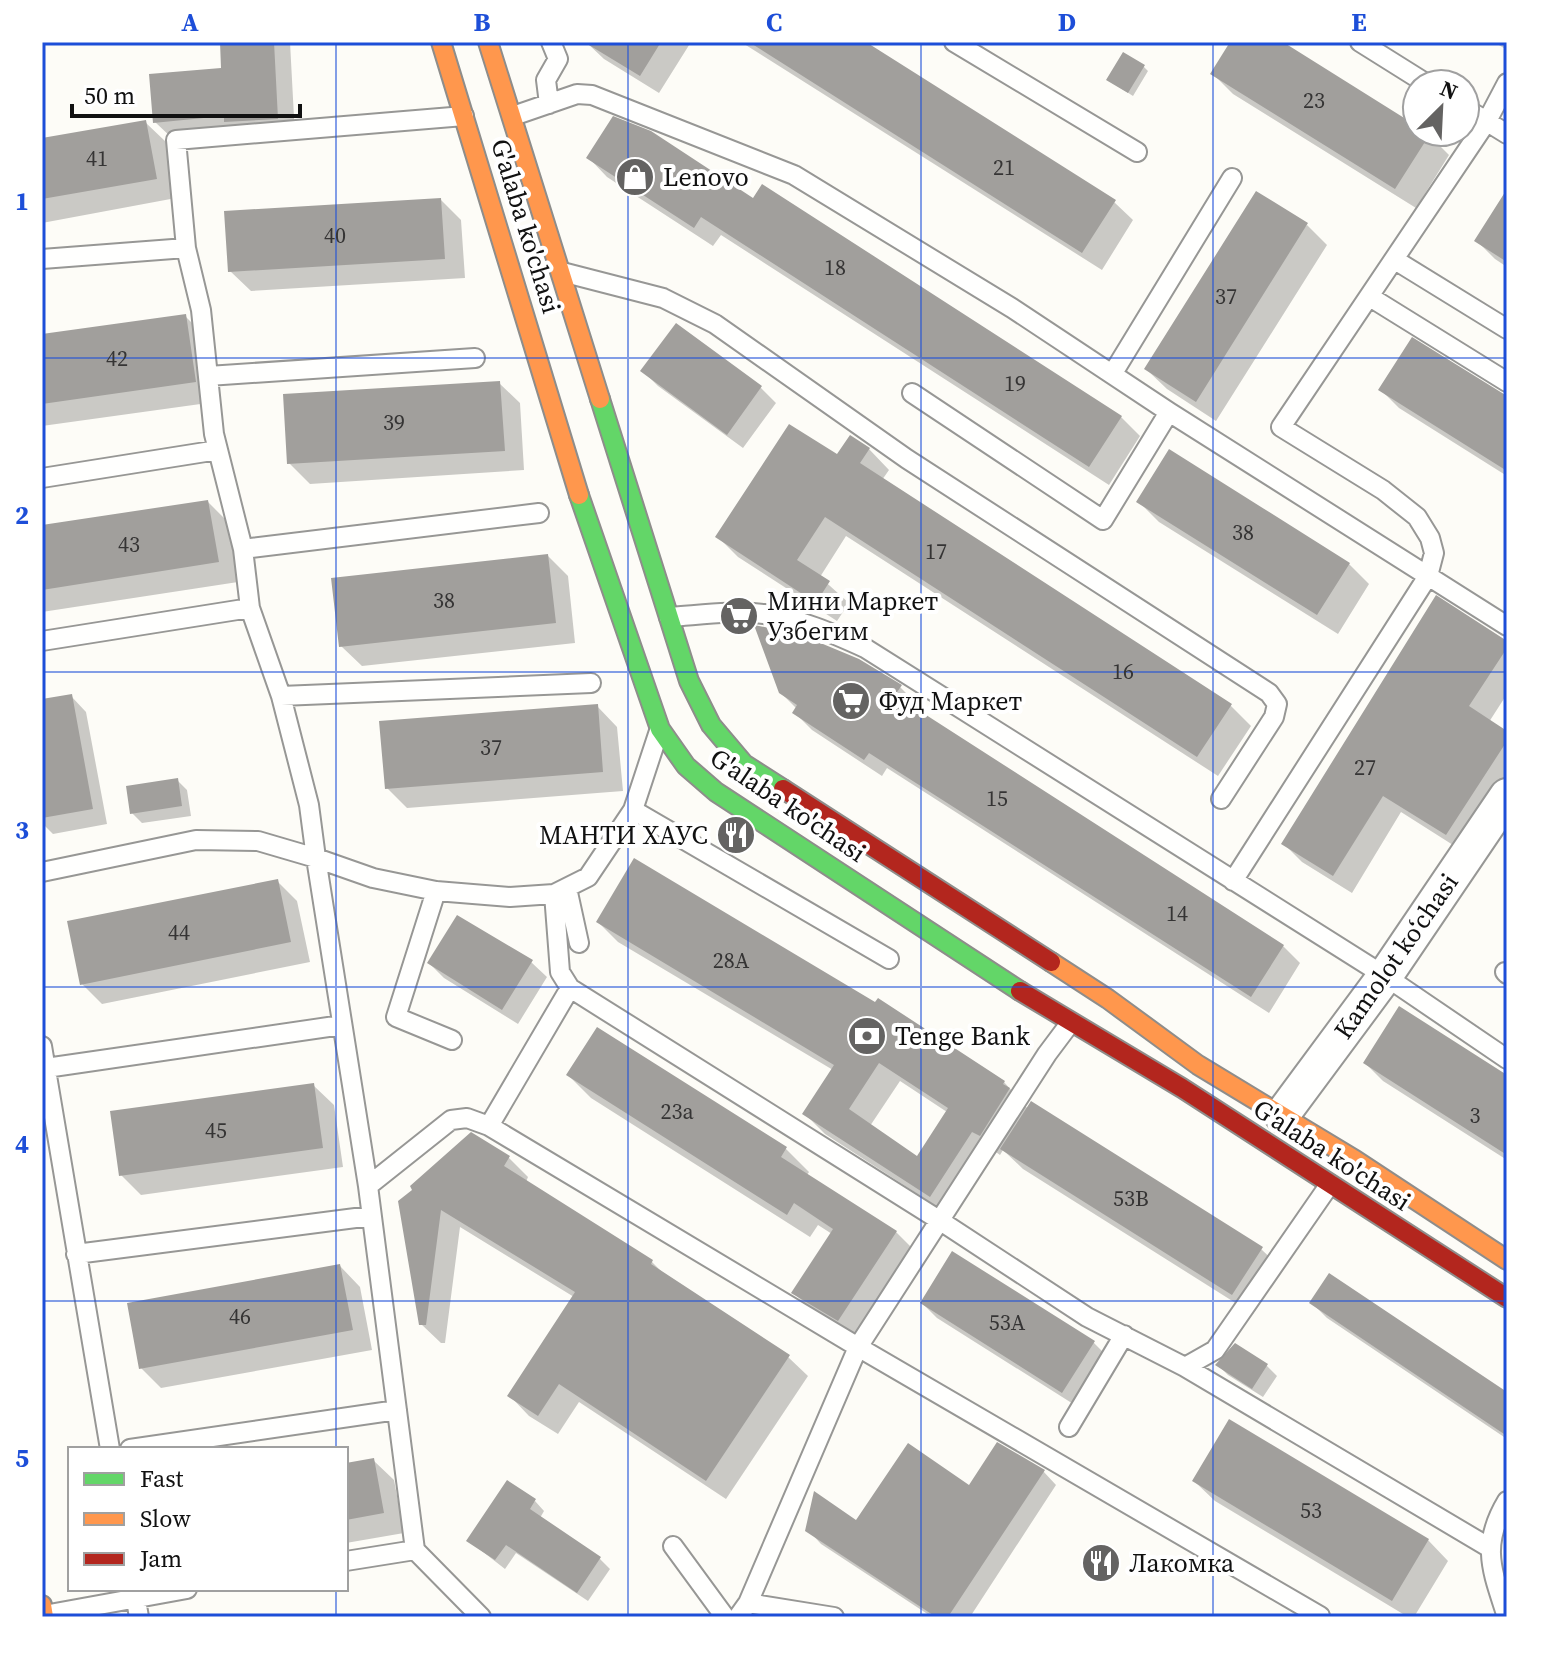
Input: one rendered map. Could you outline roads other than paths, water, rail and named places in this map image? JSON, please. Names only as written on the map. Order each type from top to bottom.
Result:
[{"type":"main road","name":"G'alaba ko'chasi","points":[[441,42],[464,116],[669,617],[689,681],[711,725],[744,764],[1058,992],[1071,1022],[1182,1088],[1507,1298]]},
{"type":"main road","name":"G'alaba ko'chasi","points":[[488,42],[559,272],[579,494],[660,729],[686,766],[716,792],[1058,992],[1108,999],[1198,1065],[1282,1115],[1507,1260]]},
{"type":"street","name":"Kamolot koʻchasi","points":[[1282,1115],[1385,976],[1507,796]]},
{"type":"lane","points":[[549,104],[546,80],[558,59],[551,42]]},
{"type":"lane","points":[[954,42],[1137,152]]},
{"type":"lane","points":[[1360,42],[1401,68]]},
{"type":"lane","points":[[1233,881],[1428,576],[1434,553],[1430,538],[1417,517],[1383,490],[1281,427],[1487,121],[1507,83]]},
{"type":"lane","points":[[513,116],[577,94],[592,95],[776,166],[1012,308],[1169,412],[1507,626]]},
{"type":"lane","points":[[464,116],[176,140],[186,248],[201,310],[214,434],[243,549],[250,608],[281,696],[309,805],[368,1186],[415,1550],[481,1617]]},
{"type":"lane","points":[[1481,117],[1507,134]]},
{"type":"lane","points":[[1113,373],[1232,178]]},
{"type":"lane","points":[[42,259],[186,248]]},
{"type":"lane","points":[[1395,260],[1507,329]]},
{"type":"lane","points":[[559,272],[663,298],[715,324],[907,459],[1269,693],[1277,704],[1274,717],[1221,799]]},
{"type":"lane","points":[[1370,297],[1507,382]]},
{"type":"lane","points":[[208,376],[475,358]]},
{"type":"lane","points":[[912,393],[1103,520],[1169,412]]},
{"type":"lane","points":[[42,478],[218,450]]},
{"type":"lane","points":[[243,549],[539,513]]},
{"type":"lane","points":[[42,641],[250,608]]},
{"type":"lane","points":[[669,617],[730,612],[763,614],[814,625],[865,648],[1385,976],[1507,1059]]},
{"type":"lane","points":[[281,696],[591,683]]},
{"type":"lane","points":[[42,872],[196,840],[258,841],[373,878],[436,891],[510,897],[560,891],[588,877],[633,810],[660,729]]},
{"type":"lane","points":[[633,810],[889,959]]},
{"type":"lane","points":[[436,891],[396,1017],[452,1040]]},
{"type":"lane","points":[[560,891],[579,943]]},
{"type":"lane","points":[[560,891],[560,972],[570,988],[1087,1317],[1185,1367],[1490,1548]]},
{"type":"lane","points":[[489,1126],[570,988]]},
{"type":"lane","points":[[834,1617],[743,1610],[858,1347],[1047,1054],[1071,1022]]},
{"type":"lane","points":[[46,1068],[342,1025]]},
{"type":"lane","points":[[42,1046],[110,1447]]},
{"type":"lane","points":[[368,1186],[451,1120],[467,1118],[489,1126],[858,1347],[1320,1616]]},
{"type":"lane","points":[[1185,1367],[1215,1350],[1330,1184]]},
{"type":"lane","points":[[76,1254],[371,1216]]},
{"type":"lane","points":[[1069,1427],[1124,1335]]},
{"type":"lane","points":[[144,1447],[397,1410]]},
{"type":"lane","points":[[1507,1501],[1494,1522],[1490,1548],[1507,1617]]},
{"type":"lane","points":[[673,1546],[725,1617]]},
{"type":"lane","points":[[348,1561],[415,1550]]},
{"type":"lane","points":[[43,1612],[136,1601],[178,1591]]},
{"type":"place","name":"Lenovo","points":[[635,177]]},
{"type":"place","name":"Мини Маркет Узбегим","points":[[739,616]]},
{"type":"place","name":"Фуд Маркет","points":[[851,701]]},
{"type":"place","name":"МАНТИ ХАУС","points":[[736,835]]},
{"type":"place","name":"Tenge Bank","points":[[867,1036]]},
{"type":"place","name":"Лакомка","points":[[1101,1563]]}]
